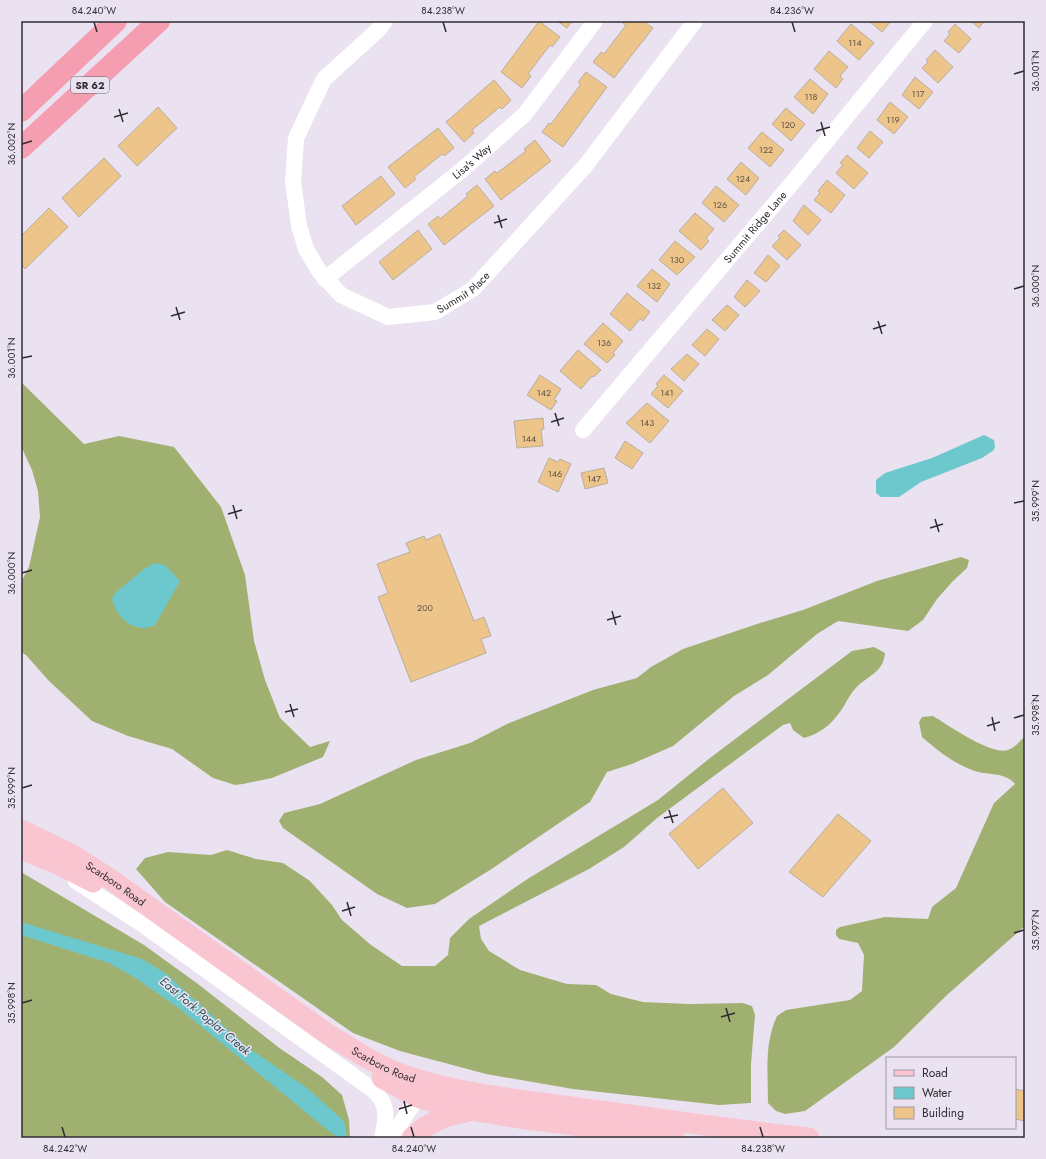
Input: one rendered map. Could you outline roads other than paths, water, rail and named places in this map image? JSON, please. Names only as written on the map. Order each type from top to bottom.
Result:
[{"type":"highway","name":"SR 62","points":[[21,111],[116,21]]},
{"type":"highway","name":"SR 62","points":[[21,148],[159,21]]},
{"type":"main road","name":"Scarboro Road","points":[[21,830],[73,855],[110,879],[342,1042],[390,1070],[446,1106],[674,1138]]},
{"type":"main road","name":"Scarboro Road","points":[[21,849],[58,864],[92,881],[121,899],[337,1052],[422,1090],[530,1101],[725,1129],[809,1138]]},
{"type":"main road","points":[[412,1138],[428,1124],[442,1117],[475,1111]]},
{"type":"street","name":"Summit Place","points":[[385,21],[378,30],[324,79],[296,138],[293,181],[299,226],[306,249],[325,279],[341,295],[388,317],[435,312],[473,289],[586,165],[695,21]]},
{"type":"street","name":"Lisa's Way","points":[[325,279],[462,170],[525,114],[595,21]]},
{"type":"street","name":"Summit Ridge Lane","points":[[582,430],[793,182],[925,21]]},
{"type":"street","points":[[21,849],[96,893],[129,915],[373,1090],[380,1096],[387,1114],[382,1138]]},
{"type":"street","points":[[391,1138],[422,1090]]},
{"type":"water","points":[[984,435],[994,440],[995,446],[994,450],[982,458],[921,482],[899,497],[881,497],[876,493],[876,480],[885,473],[932,458]]},
{"type":"water","points":[[155,563],[165,565],[180,581],[155,625],[148,628],[141,628],[128,623],[122,618],[114,606],[112,599],[114,594],[144,569]]},
{"type":"water","name":"East Fork Poplar Creek","points":[[21,922],[142,959],[165,973],[247,1047],[307,1088],[344,1121],[347,1138],[339,1138],[330,1132],[180,1009],[134,977],[109,963],[21,935]]}]
